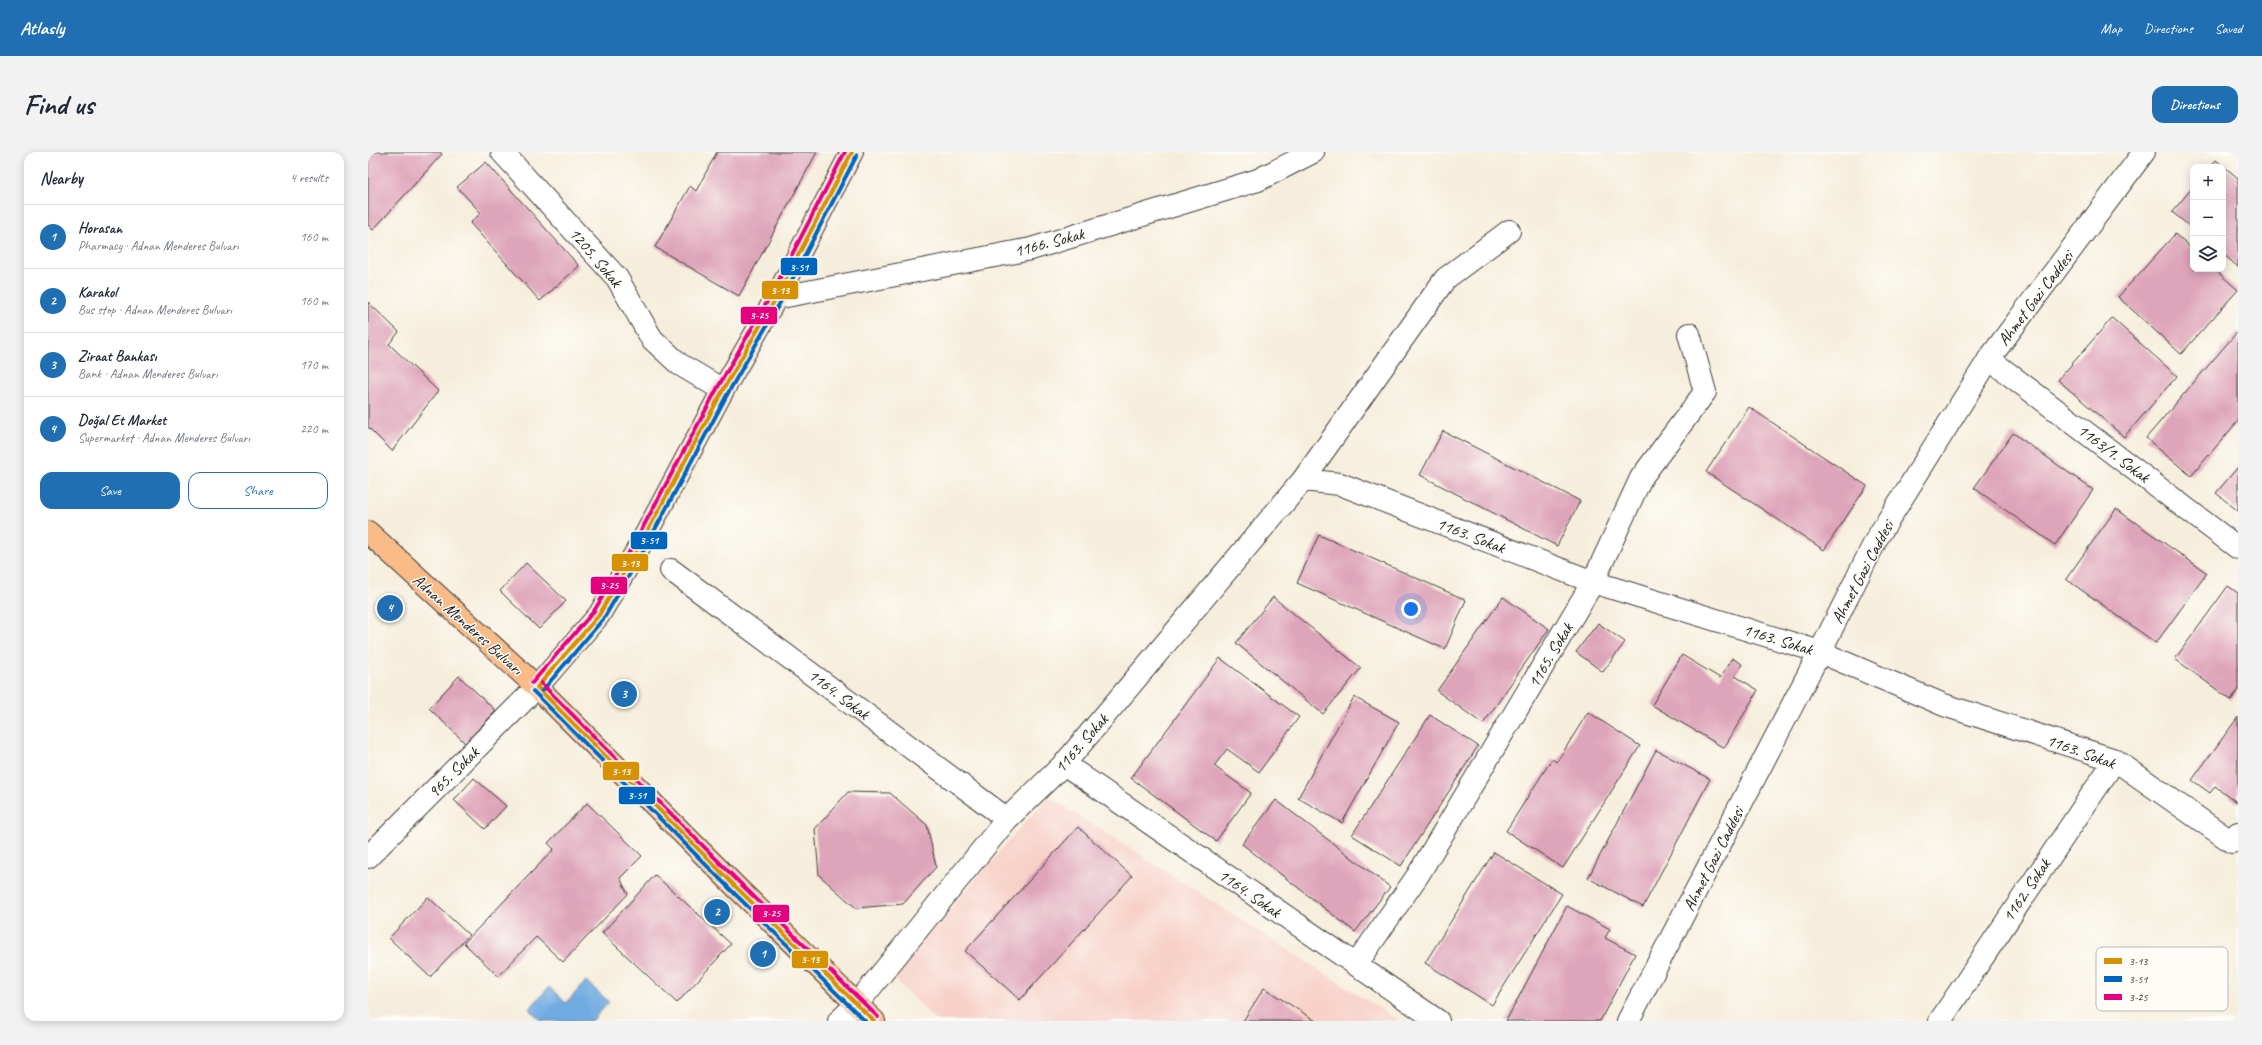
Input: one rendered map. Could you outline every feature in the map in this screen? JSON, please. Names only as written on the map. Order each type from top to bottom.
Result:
[{"type":"main road","points":[[538,687],[599,615],[639,547],[723,390],[776,298],[852,152]]},
{"type":"main road","name":"Adnan Menderes Bulvarı","points":[[368,532],[538,687],[738,889],[874,1021]]},
{"type":"street","name":"1205. Sokak","points":[[502,152],[617,278],[652,339],[679,364],[723,390]]},
{"type":"street","name":"1166. Sokak","points":[[776,298],[1031,249],[1258,180],[1313,152]]},
{"type":"street","name":"Ahmet Gazi Caddesi","points":[[1628,1021],[1820,652],[1877,538],[1989,359],[2144,152]]},
{"type":"street","name":"1163. Sokak","points":[[839,1021],[857,1004],[1007,819],[1064,764],[1303,480],[1445,279],[1508,231]]},
{"type":"street","name":"1165. Sokak","points":[[1356,965],[1418,875],[1594,582],[1641,478],[1705,392],[1689,334]]},
{"type":"street","name":"1163/1. Sokak","points":[[1989,359],[2238,548]]},
{"type":"street","name":"1163. Sokak","points":[[1303,480],[1340,484],[1594,582],[1820,652],[1944,705],[2115,760],[2235,838]]},
{"type":"street","name":"1164. Sokak","points":[[671,570],[1007,819]]},
{"type":"street","name":"965. Sokak","points":[[368,857],[538,687]]},
{"type":"street","name":"1162. Sokak","points":[[1940,1021],[2115,760]]},
{"type":"street","name":"1164. Sokak","points":[[1064,764],[1438,1021]]},
{"type":"shaded area","points":[[1048,796],[1399,1021],[936,1021],[891,976]]},
{"type":"water","points":[[586,981],[609,1002],[592,1021],[542,1021],[529,1009],[549,987],[566,1003]]},
{"type":"building","points":[[368,152],[440,152],[442,154],[373,230],[368,225]]},
{"type":"building","points":[[717,152],[817,152],[739,296],[655,247],[690,186],[696,191]]},
{"type":"building","points":[[2216,160],[2221,164],[2213,164]]},
{"type":"building","points":[[486,162],[579,266],[540,301],[470,223],[481,213],[457,187]]},
{"type":"building","points":[[2226,168],[2238,178],[2238,267],[2226,257]]},
{"type":"building","points":[[2190,191],[2190,227],[2172,212]]},
{"type":"building","points":[[2175,234],[2190,247],[2190,272],[2217,272],[2238,290],[2181,354],[2118,297]]},
{"type":"building","points":[[368,302],[399,332],[389,344],[438,391],[392,451],[368,427]]},
{"type":"building","points":[[2112,318],[2177,376],[2124,437],[2058,380]]},
{"type":"building","points":[[2238,331],[2238,421],[2191,476],[2146,438]]},
{"type":"building","points":[[1749,407],[1867,486],[1824,550],[1706,472]]},
{"type":"building","points":[[1443,431],[1580,501],[1557,546],[1420,475]]},
{"type":"building","points":[[2013,433],[2093,490],[2055,545],[1974,488]]},
{"type":"building","points":[[2238,467],[2238,511],[2216,493]]},
{"type":"building","points":[[2116,509],[2207,573],[2156,643],[2066,579]]},
{"type":"building","points":[[1319,535],[1466,600],[1445,649],[1297,583]]},
{"type":"building","points":[[526,563],[566,601],[539,629],[500,591]]},
{"type":"building","points":[[2228,586],[2238,593],[2238,690],[2231,700],[2175,659]]},
{"type":"building","points":[[1273,597],[1361,668],[1323,714],[1236,643]]},
{"type":"building","points":[[1503,597],[1549,629],[1483,724],[1437,691]]},
{"type":"building","points":[[1598,623],[1625,642],[1603,672],[1576,652]]},
{"type":"building","points":[[1682,655],[1720,678],[1732,658],[1742,664],[1735,676],[1758,690],[1724,748],[1652,705]]},
{"type":"building","points":[[1220,658],[1299,717],[1259,772],[1227,749],[1214,766],[1251,793],[1216,841],[1131,778]]},
{"type":"building","points":[[459,676],[496,711],[465,743],[429,708]]},
{"type":"building","points":[[1354,697],[1399,722],[1342,823],[1298,798]]},
{"type":"building","points":[[1588,712],[1640,746],[1563,868],[1506,831],[1552,759],[1557,762]]},
{"type":"building","points":[[1430,715],[1478,746],[1401,866],[1352,835]]},
{"type":"building","points":[[2238,717],[2238,803],[2215,786],[2210,793],[2192,780]]},
{"type":"building","points":[[1656,750],[1710,779],[1643,907],[1588,878]]},
{"type":"building","points":[[474,778],[506,806],[485,829],[454,800]]},
{"type":"building","points":[[848,792],[890,793],[927,825],[936,867],[903,904],[856,908],[819,875],[815,829]]},
{"type":"building","points":[[1276,800],[1390,887],[1355,932],[1242,844]]},
{"type":"building","points":[[587,803],[642,856],[620,878],[628,894],[563,962],[536,937],[498,976],[464,943],[554,849],[548,843]]},
{"type":"building","points":[[1078,827],[1132,876],[1020,1000],[965,951]]},
{"type":"building","points":[[1494,852],[1562,894],[1492,1005],[1425,963]]},
{"type":"building","points":[[655,875],[731,944],[677,1003],[602,933]]},
{"type":"building","points":[[428,897],[469,935],[430,977],[389,938]]},
{"type":"building","points":[[1567,906],[1610,929],[1605,938],[1635,954],[1600,1021],[1506,1021]]},
{"type":"building","points":[[1264,988],[1316,1021],[1243,1021]]},
{"type":"transit line","name":"3-25","points":[[532,683],[594,611],[634,544],[718,387],[771,295],[845,152]]},
{"type":"transit line","name":"3-13","points":[[537,687],[599,615],[639,547],[723,390],[776,298],[852,152]]},
{"type":"transit line","name":"3-51","points":[[542,691],[604,618],[644,550],[728,393],[781,301],[857,155]]},
{"type":"transit line","name":"3-25","points":[[541,683],[742,885],[878,1017]]},
{"type":"transit line","name":"3-13","points":[[537,687],[738,889],[874,1021]]},
{"type":"transit line","name":"3-51","points":[[533,691],[734,893],[865,1021]]},
{"type":"place","name":"Doğal Et Market","points":[[390,608]]},
{"type":"place","name":"Ziraat Bankası","points":[[624,694]]},
{"type":"place","name":"Karakol","points":[[717,912]]},
{"type":"place","name":"Horasan","points":[[763,954]]}]
